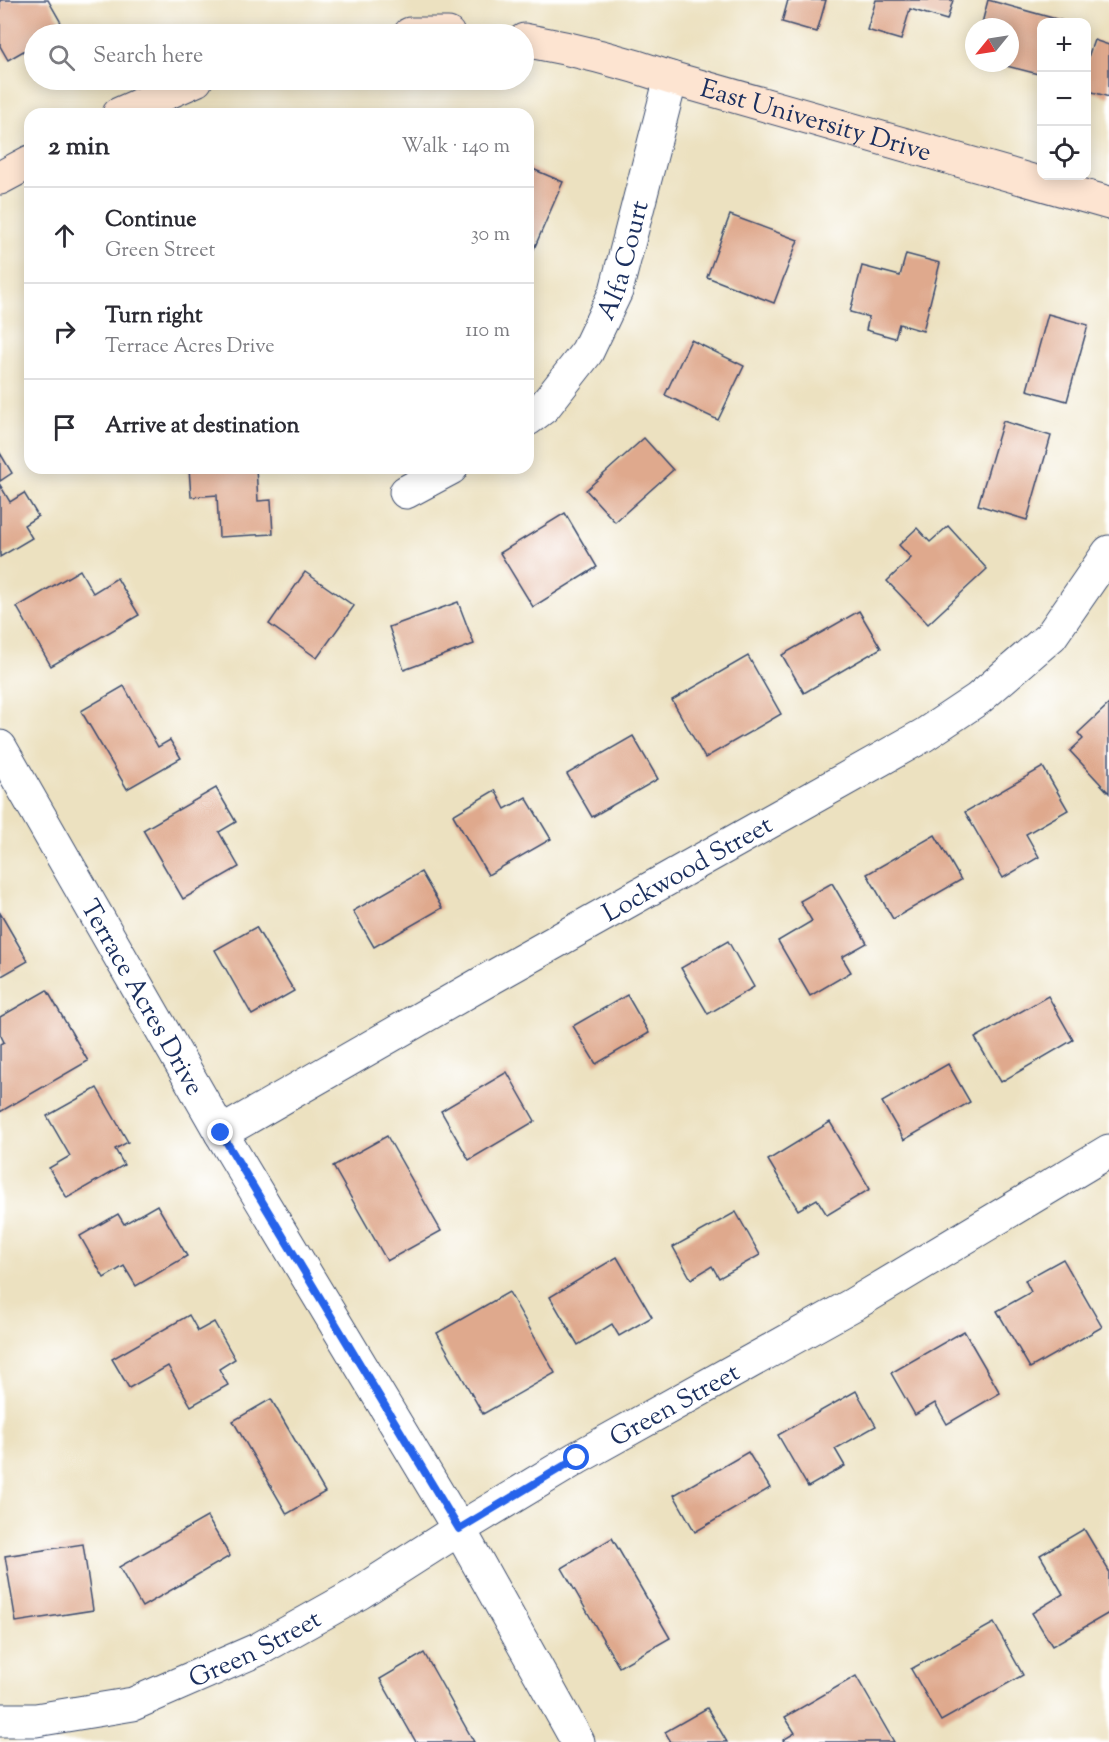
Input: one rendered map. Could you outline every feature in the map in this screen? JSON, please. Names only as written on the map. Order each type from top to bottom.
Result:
[{"type":"main road","name":"East University Drive","points":[[534,42],[612,58],[671,78],[1109,203]]},
{"type":"main road","points":[[133,108],[173,90]]},
{"type":"main road","points":[[0,178],[24,165]]},
{"type":"street","name":"Alfa Court","points":[[534,414],[544,407],[587,352],[616,291],[671,78]]},
{"type":"street","points":[[406,492],[440,474]]},
{"type":"street","name":"Lockwood Street","points":[[221,1133],[933,729],[978,699],[1051,636],[1109,552]]},
{"type":"street","name":"Terrace Acres Drive","points":[[0,747],[221,1133],[459,1529],[578,1742]]},
{"type":"street","name":"Green Street","points":[[0,1720],[36,1720],[133,1704],[259,1649],[359,1593],[577,1458],[854,1304],[1109,1152]]},
{"type":"building","points":[[0,0],[48,0],[62,24],[24,24],[24,51],[8,60],[0,46]]},
{"type":"building","points":[[788,0],[826,0],[817,32],[782,22]]},
{"type":"building","points":[[876,0],[953,0],[947,20],[910,9],[901,40],[867,30]]},
{"type":"building","points":[[988,0],[1053,18],[1037,18],[1037,74],[1019,69],[1019,18],[983,18]]},
{"type":"building","points":[[1094,40],[1109,45],[1109,97],[1091,92],[1091,49]]},
{"type":"building","points":[[534,170],[563,182],[534,249]]},
{"type":"building","points":[[730,215],[798,240],[774,303],[707,277]]},
{"type":"building","points":[[906,254],[940,263],[923,331],[899,324],[895,338],[866,330],[869,317],[850,312],[862,266],[900,276]]},
{"type":"building","points":[[1048,314],[1088,325],[1067,401],[1027,390]]},
{"type":"building","points":[[691,340],[744,366],[718,420],[665,395]]},
{"type":"building","points":[[1003,421],[1051,436],[1027,520],[978,505]]},
{"type":"building","points":[[644,438],[673,470],[615,522],[586,490]]},
{"type":"building","points":[[0,453],[12,473],[0,481]]},
{"type":"building","points":[[189,474],[256,474],[258,501],[271,500],[273,534],[219,537],[217,495],[191,497]]},
{"type":"building","points":[[0,485],[10,502],[24,493],[38,516],[24,525],[32,538],[0,557]]},
{"type":"building","points":[[565,513],[597,567],[533,607],[500,553]]},
{"type":"building","points":[[948,526],[987,569],[928,624],[887,581],[911,558],[899,545],[917,528],[930,542]]},
{"type":"building","points":[[80,570],[93,593],[117,578],[139,615],[51,666],[17,607]]},
{"type":"building","points":[[305,572],[354,606],[317,658],[269,624]]},
{"type":"building","points":[[458,602],[474,644],[404,670],[389,627]]},
{"type":"building","points":[[859,611],[881,648],[804,693],[782,655]]},
{"type":"building","points":[[748,656],[781,714],[705,758],[672,700]]},
{"type":"building","points":[[124,686],[158,747],[170,740],[181,758],[127,789],[81,711]]},
{"type":"building","points":[[1109,704],[1109,793],[1070,751],[1083,739],[1078,733]]},
{"type":"building","points":[[633,736],[658,779],[592,817],[567,774]]},
{"type":"building","points":[[1043,767],[1068,810],[1026,834],[1039,857],[1003,878],[965,812]]},
{"type":"building","points":[[216,788],[236,822],[219,832],[239,867],[183,899],[143,830]]},
{"type":"building","points":[[495,790],[505,809],[526,797],[551,839],[488,875],[453,815]]},
{"type":"building","points":[[935,835],[961,880],[893,919],[867,874]]},
{"type":"building","points":[[421,872],[442,908],[374,947],[353,911]]},
{"type":"building","points":[[832,883],[867,943],[842,957],[851,972],[810,996],[778,941],[812,921],[800,901]]},
{"type":"building","points":[[0,913],[28,961],[0,977]]},
{"type":"building","points":[[256,927],[294,991],[252,1015],[215,950]]},
{"type":"building","points":[[728,941],[754,987],[708,1014],[681,968]]},
{"type":"building","points":[[47,990],[88,1061],[0,1112],[0,1044],[4,1042],[0,1034],[0,1017]]},
{"type":"building","points":[[627,995],[649,1033],[596,1064],[573,1026]]},
{"type":"building","points":[[1048,996],[1073,1040],[1001,1082],[975,1038]]},
{"type":"building","points":[[948,1064],[970,1102],[904,1140],[882,1102]]},
{"type":"building","points":[[507,1072],[535,1121],[469,1160],[441,1111]]},
{"type":"building","points":[[97,1088],[128,1142],[115,1149],[124,1165],[67,1198],[49,1168],[70,1156],[47,1116]]},
{"type":"building","points":[[830,1122],[870,1189],[827,1215],[817,1199],[798,1210],[768,1160]]},
{"type":"building","points":[[387,1136],[441,1231],[387,1261],[333,1166]]},
{"type":"building","points":[[157,1205],[187,1256],[136,1286],[124,1266],[104,1278],[80,1236],[118,1214],[124,1224]]},
{"type":"building","points":[[736,1212],[760,1255],[719,1278],[712,1266],[691,1279],[673,1247]]},
{"type":"building","points":[[617,1257],[652,1317],[619,1336],[612,1324],[578,1345],[550,1297]]},
{"type":"building","points":[[1063,1259],[1102,1327],[1030,1368],[997,1311],[1031,1292],[1025,1280]]},
{"type":"building","points":[[509,1292],[555,1373],[483,1414],[437,1333]]},
{"type":"building","points":[[189,1315],[198,1331],[214,1322],[235,1359],[219,1369],[228,1385],[191,1406],[168,1366],[129,1388],[112,1359]]},
{"type":"building","points":[[964,1331],[1000,1393],[947,1424],[935,1403],[915,1415],[891,1373]]},
{"type":"building","points":[[856,1391],[876,1426],[835,1449],[845,1466],[808,1487],[778,1435]]},
{"type":"building","points":[[271,1399],[325,1492],[287,1514],[233,1421]]},
{"type":"building","points":[[748,1452],[770,1488],[695,1532],[674,1495]]},
{"type":"building","points":[[207,1517],[230,1556],[142,1607],[119,1567]]},
{"type":"building","points":[[1084,1529],[1109,1571],[1109,1613],[1052,1646],[1032,1613],[1063,1594],[1040,1555]]},
{"type":"building","points":[[612,1538],[670,1638],[619,1667],[562,1568]]},
{"type":"building","points":[[83,1544],[93,1610],[16,1622],[5,1556]]},
{"type":"building","points":[[994,1623],[1023,1675],[941,1721],[911,1669]]},
{"type":"building","points":[[424,1653],[474,1742],[416,1742],[380,1679]]},
{"type":"building","points":[[856,1676],[894,1742],[784,1742],[783,1740],[795,1733],[785,1717]]},
{"type":"building","points":[[707,1708],[727,1742],[671,1742],[665,1732]]},
{"type":"route","points":[[221,1133],[459,1529],[577,1458]]}]
